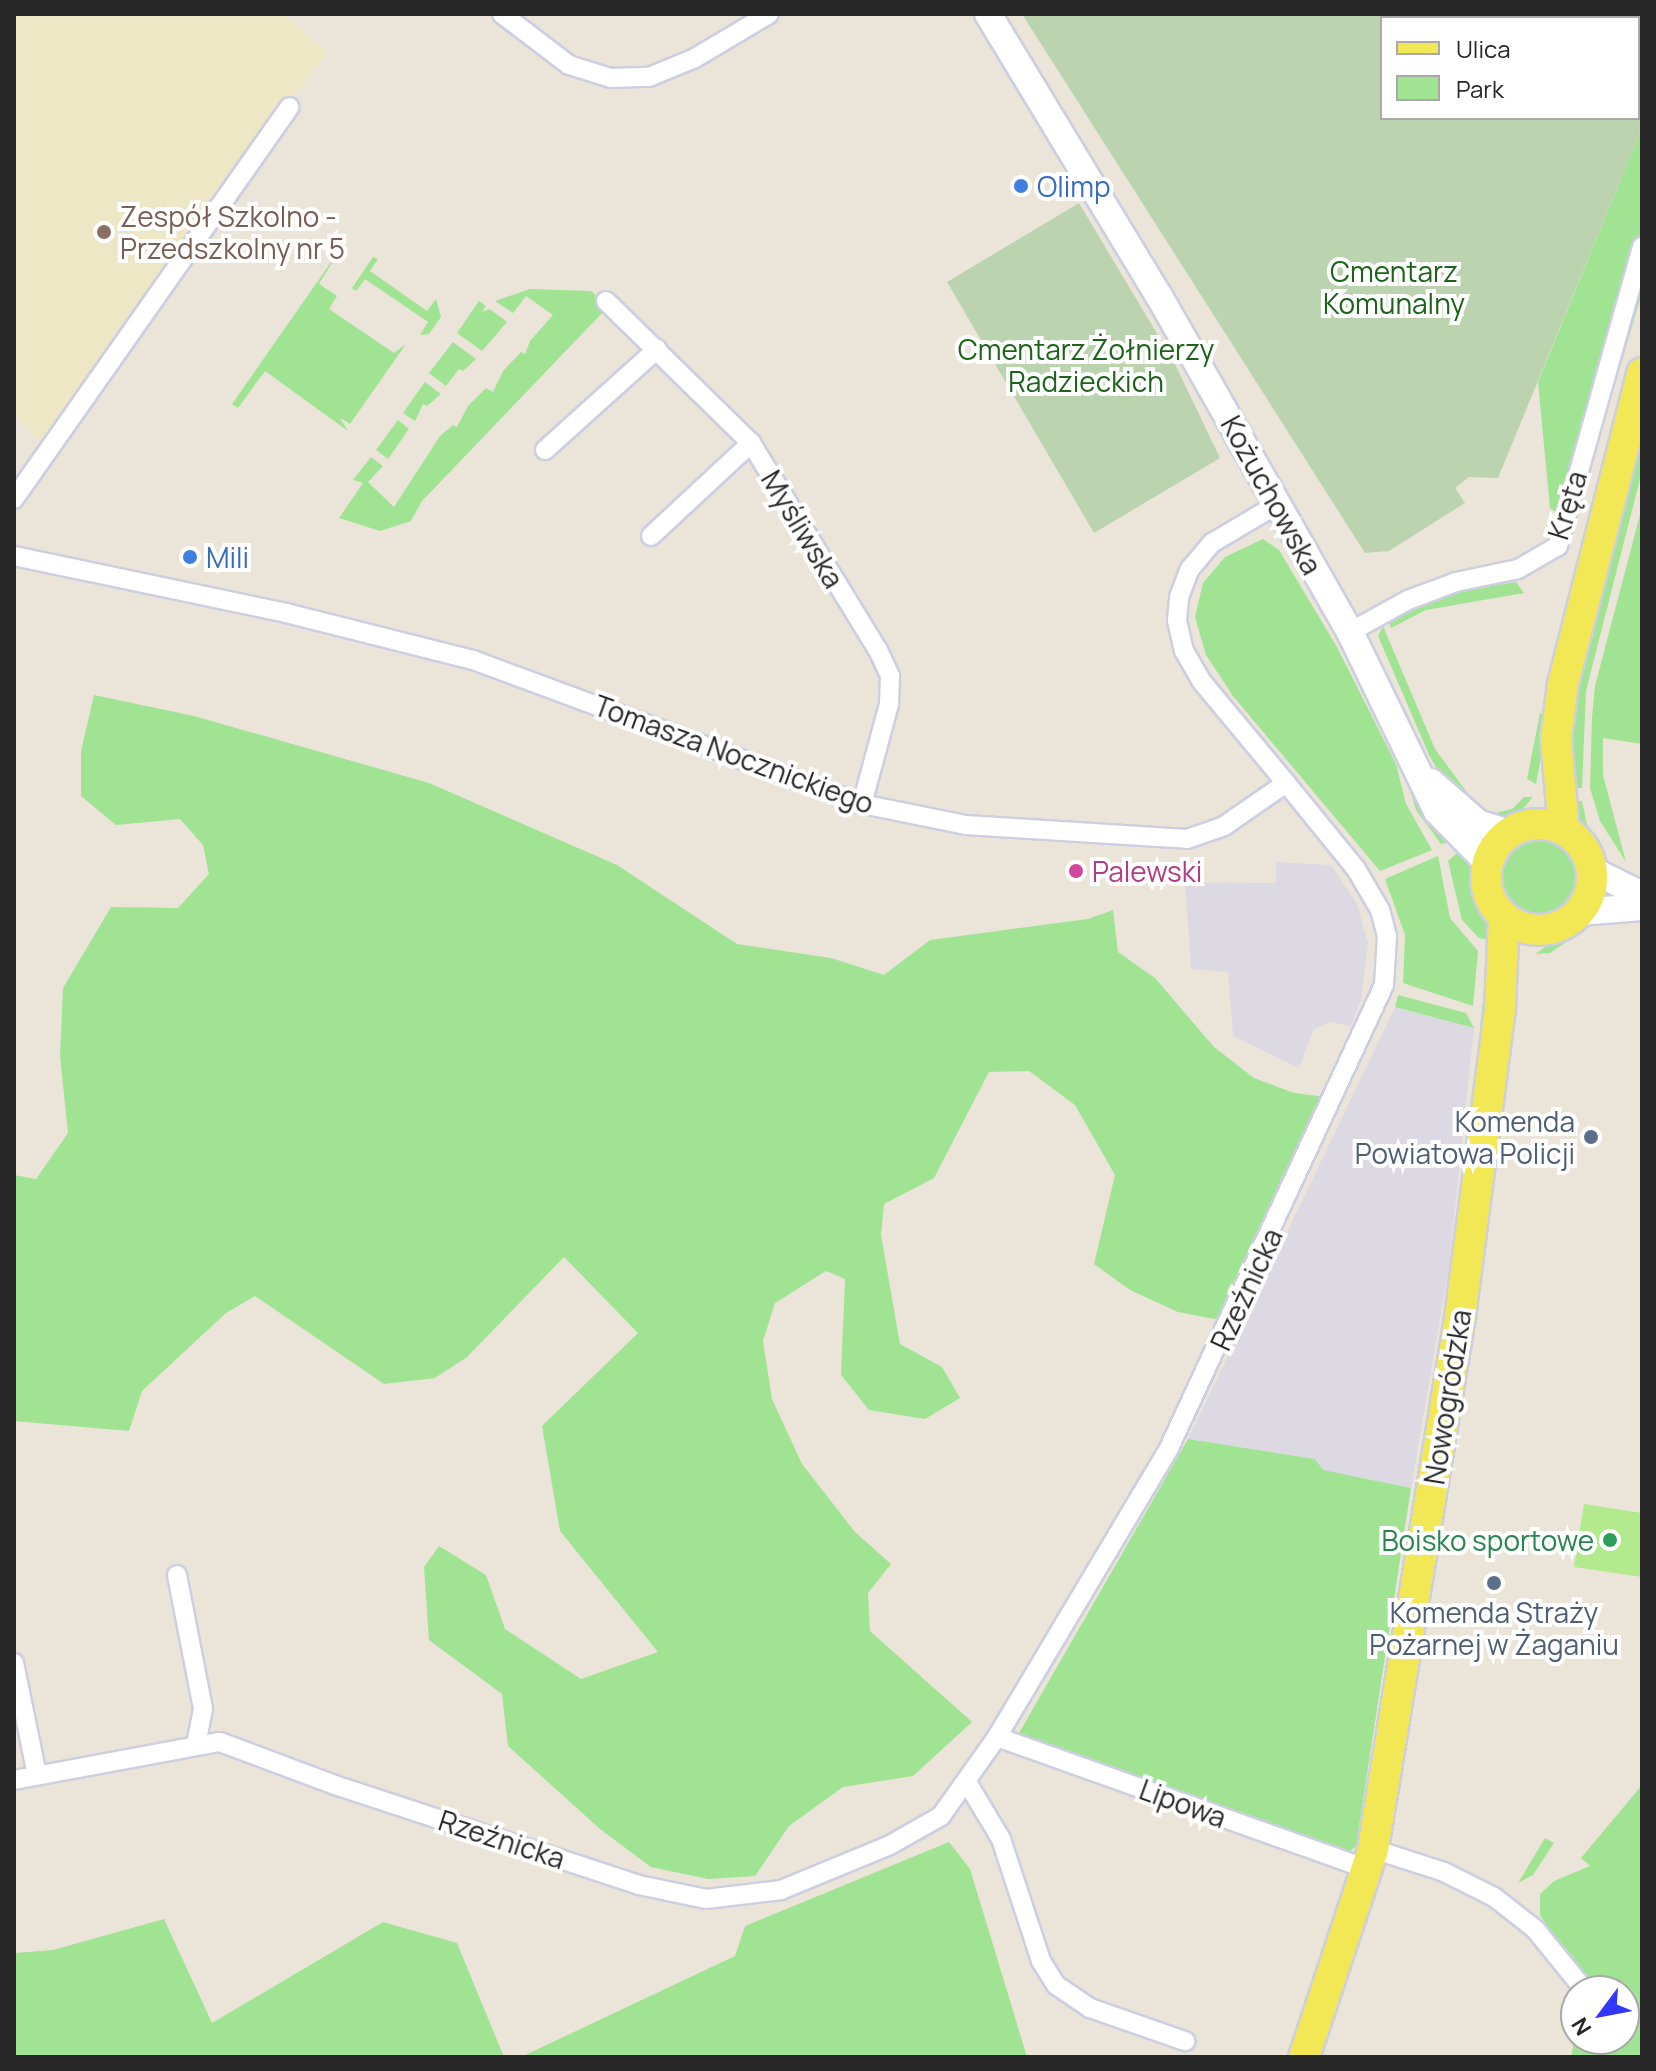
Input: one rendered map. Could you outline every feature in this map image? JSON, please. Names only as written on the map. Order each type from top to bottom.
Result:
[{"type":"main road","name":"Kożuchowska","points":[[988,14],[1159,296],[1350,632],[1446,824],[1488,863]]},
{"type":"main road","points":[[1642,373],[1569,652],[1556,738],[1521,829],[1488,863],[1488,892],[1504,917],[1524,929],[1548,930],[1579,912],[1642,907]]},
{"type":"main road","points":[[1556,738],[1564,830]]},
{"type":"main road","name":"Kożuchowska","points":[[1423,774],[1478,823],[1521,829]]},
{"type":"main road","points":[[1521,829],[1564,830],[1583,847],[1592,870],[1592,885],[1579,912]]},
{"type":"main road","points":[[1592,870],[1642,895]]},
{"type":"main road","name":"Nowogródzka","points":[[1304,2057],[1370,1859],[1460,1317],[1500,1011],[1504,917]]},
{"type":"main road","name":"Nowogródzka","points":[[1500,1011],[1525,957],[1548,930]]},
{"type":"street","points":[[502,14],[569,65],[611,78],[649,77],[672,68],[769,14]]},
{"type":"street","points":[[14,499],[289,107]]},
{"type":"street","name":"Kręta","points":[[1350,632],[1408,600],[1456,582],[1518,569],[1558,546],[1642,247]]},
{"type":"street","name":"Myśliwska","points":[[606,301],[751,443],[890,676],[889,704],[862,804]]},
{"type":"street","points":[[545,450],[657,349]]},
{"type":"street","points":[[651,536],[751,443]]},
{"type":"street","points":[[1276,505],[1212,543],[1197,560],[1179,597],[1177,621],[1184,651],[1202,682],[1286,783]]},
{"type":"street","name":"Tomasza Nocznickiego","points":[[14,556],[286,613],[473,660],[862,804],[966,825],[1187,839],[1224,826],[1286,783]]},
{"type":"street","name":"Rzeźnicka","points":[[14,1780],[220,1742],[335,1785],[639,1885],[706,1899],[781,1890],[890,1845],[941,1816],[968,1784],[1169,1448],[1384,985],[1387,936],[1380,910],[1356,869],[1286,783]]},
{"type":"street","points":[[177,1575],[203,1709],[196,1744]]},
{"type":"street","points":[[14,1663],[37,1775]]},
{"type":"street","name":"Lipowa","points":[[997,1737],[1370,1859],[1444,1872],[1494,1897],[1535,1929],[1572,1975]]},
{"type":"street","points":[[968,1784],[1001,1839],[1041,1961],[1056,1985],[1090,2008],[1185,2041]]},
{"type":"shaded area","name":"Zespół Szkolno - Przedszkolny nr 5","points":[[14,14],[284,14],[328,53],[253,148],[42,443],[14,414]]},
{"type":"shaded area","points":[[1276,862],[1331,865],[1357,904],[1368,943],[1361,1000],[1351,1026],[1329,1022],[1314,1029],[1299,1068],[1233,1036],[1228,972],[1191,969],[1185,882],[1276,883]]},
{"type":"shaded area","points":[[1395,1007],[1474,1028],[1449,1266],[1411,1488],[1322,1470],[1315,1459],[1188,1439]]},
{"type":"green space","name":"Cmentarz Komunalny","points":[[1022,14],[1642,14],[1642,128],[1498,478],[1469,477],[1455,488],[1465,503],[1389,551],[1365,553]]},
{"type":"green space","points":[[1642,128],[1642,293],[1573,524],[1550,508],[1538,382]]},
{"type":"green space","name":"Cmentarz Żołnierzy Radzieckich","points":[[1079,203],[1174,362],[1220,458],[1094,533],[947,282]]},
{"type":"green space","points":[[341,248],[319,284],[337,296],[329,309],[394,353],[406,344],[350,424],[340,418],[348,431],[265,371],[238,408],[232,404]]},
{"type":"green space","points":[[373,257],[378,259],[370,271],[427,311],[436,299],[441,317],[429,334],[420,335],[428,322],[365,279],[356,291],[352,288]]},
{"type":"green space","points":[[530,289],[591,291],[604,303],[604,311],[422,501],[411,521],[380,531],[339,518],[363,483],[353,480],[371,457],[383,466],[368,482],[394,507],[440,436],[453,425],[457,427],[468,406],[486,388],[493,392],[503,371],[521,352],[525,354],[530,341],[553,315],[526,296],[513,313],[495,301]]},
{"type":"green space","points":[[479,301],[486,306],[482,312],[490,309],[507,322],[482,351],[457,333]]},
{"type":"green space","points":[[453,342],[476,359],[463,371],[459,369],[446,386],[429,373]]},
{"type":"green space","points":[[425,382],[441,394],[427,406],[423,404],[415,421],[403,413]]},
{"type":"green space","points":[[1642,418],[1642,471],[1586,691],[1582,788],[1567,788],[1572,700]]},
{"type":"green space","points":[[398,420],[409,429],[388,459],[376,450]]},
{"type":"green space","points":[[1642,507],[1642,744],[1603,738],[1603,775],[1626,862],[1600,821],[1590,788],[1592,717],[1595,686]]},
{"type":"green space","points":[[1263,539],[1279,550],[1337,647],[1396,764],[1406,804],[1432,850],[1380,871],[1233,696],[1206,655],[1195,617],[1203,583],[1225,557]]},
{"type":"green space","points":[[1516,582],[1524,593],[1426,610],[1391,628],[1389,621],[1457,591]]},
{"type":"green space","points":[[1383,626],[1435,749],[1480,810],[1439,772],[1430,757],[1378,636]]},
{"type":"green space","points":[[94,695],[194,716],[429,783],[617,865],[737,944],[831,958],[884,975],[930,940],[1088,919],[1113,910],[1118,952],[1155,978],[1214,1047],[1254,1078],[1294,1093],[1335,1098],[1230,1322],[1178,1312],[1130,1290],[1094,1264],[1115,1175],[1075,1105],[1029,1071],[989,1072],[934,1178],[884,1204],[881,1235],[900,1344],[942,1367],[960,1398],[925,1419],[869,1410],[841,1375],[845,1279],[826,1271],[775,1303],[763,1341],[772,1399],[802,1464],[855,1532],[891,1564],[868,1593],[870,1631],[972,1722],[913,1776],[843,1787],[789,1826],[755,1876],[708,1879],[651,1867],[600,1829],[508,1746],[502,1694],[429,1640],[424,1567],[439,1546],[486,1575],[505,1629],[581,1679],[658,1652],[560,1531],[542,1426],[638,1333],[564,1257],[467,1357],[435,1378],[384,1384],[255,1296],[226,1313],[142,1391],[129,1431],[14,1421],[14,1175],[36,1179],[68,1133],[60,1056],[63,988],[111,907],[178,908],[209,874],[203,845],[180,819],[116,825],[81,796],[81,751]]},
{"type":"green space","points":[[1540,713],[1549,715],[1536,784],[1527,779]]},
{"type":"green space","points":[[1402,764],[1454,841],[1441,844],[1416,810]]},
{"type":"green space","points":[[1524,797],[1533,797],[1515,818],[1491,814],[1512,809]]},
{"type":"green space","points":[[1568,800],[1582,801],[1587,825],[1613,876],[1575,825]]},
{"type":"green space","points":[[1532,837],[1548,837],[1563,844],[1574,855],[1581,878],[1578,894],[1569,907],[1548,919],[1532,919],[1517,912],[1506,901],[1499,886],[1499,870],[1506,855],[1517,844]]},
{"type":"green space","points":[[1463,848],[1477,867],[1500,942],[1479,938],[1462,920],[1448,861]]},
{"type":"green space","points":[[1438,856],[1450,918],[1478,951],[1473,1006],[1403,983],[1405,935],[1385,879]]},
{"type":"green space","points":[[1588,919],[1595,923],[1550,953],[1535,954]]},
{"type":"green space","points":[[1488,953],[1498,955],[1483,1031],[1480,1028]]},
{"type":"green space","points":[[1398,995],[1466,1013],[1474,1028],[1395,1007]]},
{"type":"green space","points":[[1188,1439],[1315,1459],[1323,1470],[1411,1488],[1356,1846],[1347,1854],[1072,1758],[1019,1733]]},
{"type":"green space","name":"Boisko sportowe","points":[[1584,1504],[1642,1513],[1642,1577],[1574,1567]]},
{"type":"green space","points":[[1642,1785],[1642,2057],[1571,2057],[1640,2055],[1640,1975],[1579,1975],[1540,1915],[1540,1894],[1554,1881],[1590,1866],[1581,1858]]},
{"type":"green space","points":[[1545,1838],[1554,1843],[1533,1875],[1518,1883]]},
{"type":"green space","points":[[949,1842],[970,1869],[1027,2057],[521,2057],[735,1956],[745,1926]]},
{"type":"green space","points":[[164,1919],[212,2023],[383,1922],[457,1943],[504,2057],[14,2057],[14,1953],[53,1950]]},
{"type":"place","name":"Olimp","points":[[1021,186]]},
{"type":"place","name":"Zespół Szkolno - Przedszkolny nr 5","points":[[104,232]]},
{"type":"place","name":"Mili","points":[[190,557]]},
{"type":"place","name":"Palewski","points":[[1076,871]]},
{"type":"place","name":"Komenda Powiatowa Policji","points":[[1591,1137]]},
{"type":"place","name":"Boisko sportowe","points":[[1610,1540]]},
{"type":"place","name":"Komenda Straży Pożarnej w Żaganiu","points":[[1494,1583]]}]
